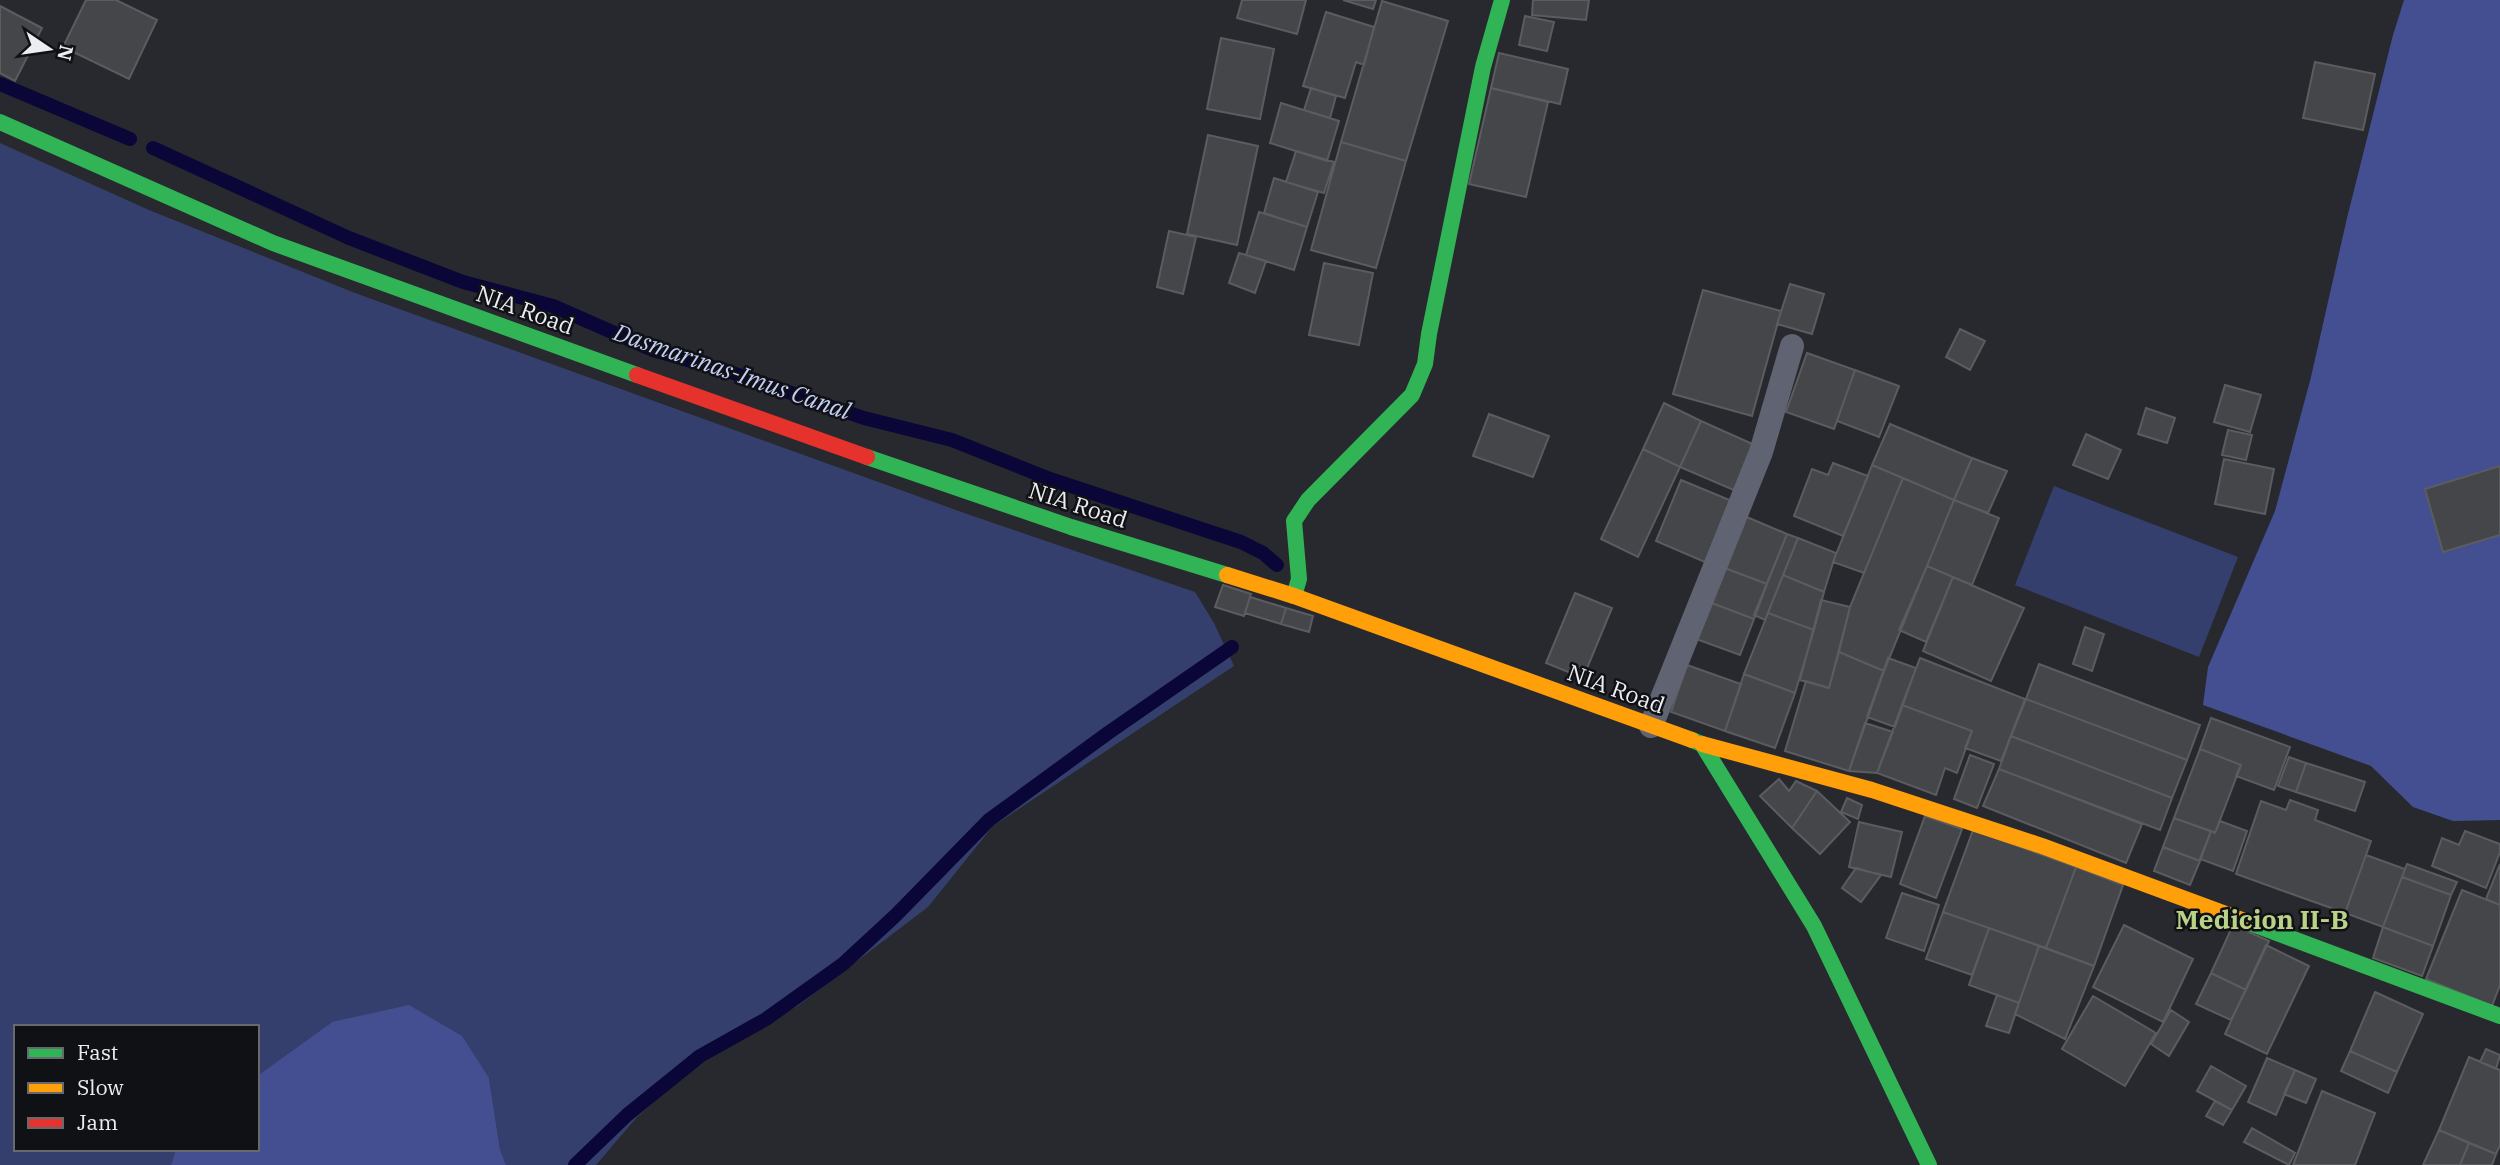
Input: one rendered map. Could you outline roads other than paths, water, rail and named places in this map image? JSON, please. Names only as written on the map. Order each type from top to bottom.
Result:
[{"type":"street","points":[[1294,596],[1299,579],[1294,521],[1308,500],[1412,394],[1425,364],[1483,67],[1502,0]]},
{"type":"street","name":"NIA Road","points":[[0,122],[272,243],[874,460],[1071,527],[1294,596],[1702,744],[1872,790],[2042,846],[2500,1016]]},
{"type":"street","points":[[1702,744],[1814,926],[1929,1165]]},
{"type":"lane","points":[[1651,726],[1761,452],[1793,346]]},
{"type":"waterway","name":"Dasmarinas-Imus Canal","points":[[0,84],[130,139]]},
{"type":"waterway","name":"Dasmarinas-Imus Canal","points":[[153,148],[349,238],[463,282],[553,306],[653,350],[730,372],[864,418],[952,440],[1050,479],[1241,542],[1263,553],[1277,565]]},
{"type":"waterway","points":[[575,1165],[627,1115],[700,1056],[766,1019],[843,964],[896,915],[989,820],[1232,647]]},
{"type":"district","name":"Medicion II-B","points":[[2262,920]]}]
